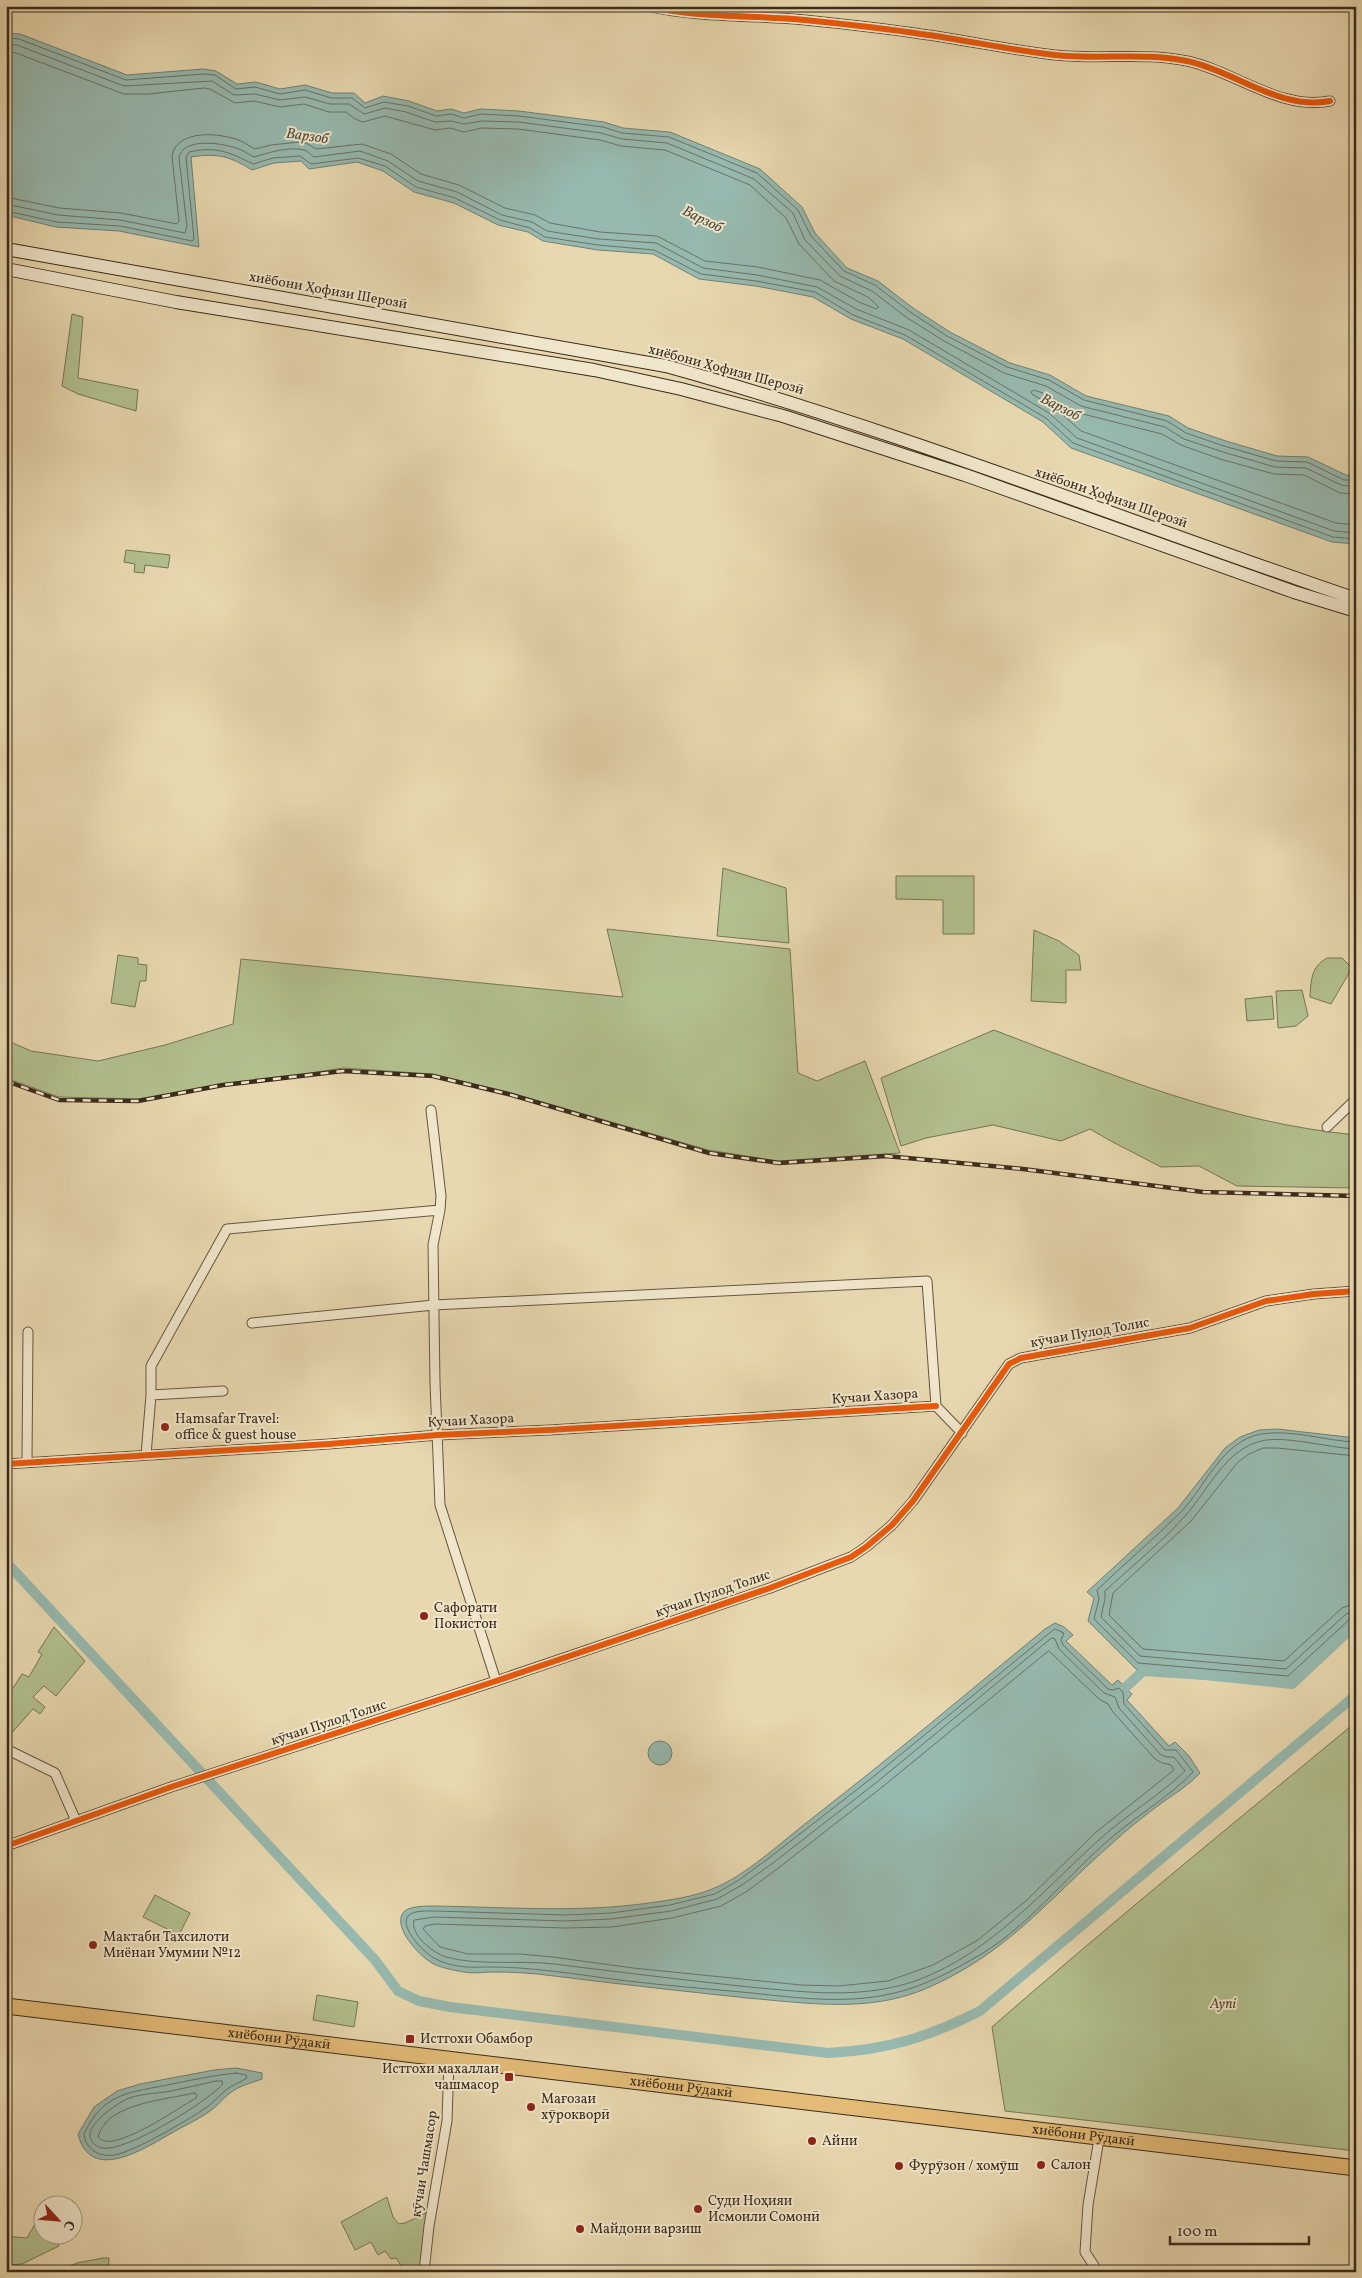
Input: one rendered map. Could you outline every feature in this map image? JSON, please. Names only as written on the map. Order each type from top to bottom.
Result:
[{"type":"highway","name":"хиёбони Рӯдакӣ","points":[[6,2006],[1099,2139],[1356,2168]]},
{"type":"main road","name":"хиёбони Ҳофизи Шерозӣ","points":[[6,249],[666,366],[764,394],[879,432],[1356,599]]},
{"type":"main road","name":"хиёбони Ҳофизи Шерозӣ","points":[[6,270],[176,302],[594,370],[681,388],[782,416],[965,475],[1294,592],[1356,612]]},
{"type":"street","points":[[651,8],[675,12],[803,20],[920,34],[1057,55],[1160,56],[1189,61],[1276,95],[1301,102],[1314,104],[1330,101]]},
{"type":"street","points":[[1327,1127],[1356,1099]]},
{"type":"street","points":[[431,1110],[440,1187],[440,1210],[433,1245],[440,1504],[496,1682]]},
{"type":"street","points":[[146,1455],[151,1395],[151,1366],[227,1229],[440,1210]]},
{"type":"street","points":[[252,1322],[434,1305],[927,1281],[936,1406],[962,1432]]},
{"type":"street","name":"кӯчаи Пулод Толис","points":[[6,1846],[171,1787],[496,1682],[770,1588],[851,1557],[892,1525],[913,1501],[1010,1364],[1021,1358],[1190,1328],[1266,1301],[1314,1294],[1356,1291]]},
{"type":"street","points":[[27,1462],[28,1332]]},
{"type":"street","points":[[151,1395],[223,1391]]},
{"type":"street","name":"Кучаи Хазора","points":[[6,1464],[438,1435],[936,1406]]},
{"type":"street","points":[[6,1749],[55,1773],[76,1821]]},
{"type":"street","name":"кӯчаи Чашмасор","points":[[424,2272],[429,2226],[447,2121],[449,2060]]},
{"type":"street","points":[[1098,2272],[1085,2252],[1088,2205],[1099,2139]]},
{"type":"green space","points":[[72,314],[83,317],[78,378],[138,390],[136,411],[78,394],[62,386]]},
{"type":"green space","points":[[126,550],[170,555],[168,568],[145,565],[144,573],[134,572],[135,564],[124,562]]},
{"type":"green space","points":[[723,868],[786,888],[789,943],[717,936]]},
{"type":"green space","points":[[896,876],[974,876],[974,934],[943,934],[943,900],[896,899]]},
{"type":"green space","points":[[607,929],[790,949],[798,1073],[817,1081],[865,1061],[900,1153],[778,1161],[708,1150],[508,1092],[432,1074],[343,1068],[138,1099],[59,1097],[6,1078],[6,1040],[31,1051],[98,1061],[165,1045],[233,1024],[241,959],[623,997]]},
{"type":"green space","points":[[1034,930],[1059,941],[1079,955],[1081,970],[1066,970],[1066,1003],[1031,1001]]},
{"type":"green space","points":[[118,955],[138,958],[138,964],[147,965],[146,981],[140,981],[135,1007],[111,1003]]},
{"type":"green space","points":[[1327,958],[1342,958],[1352,968],[1331,1004],[1310,997],[1313,974],[1318,966]]},
{"type":"green space","points":[[1302,990],[1308,1016],[1296,1026],[1278,1028],[1276,991]]},
{"type":"green space","points":[[1272,996],[1274,1019],[1247,1021],[1245,999]]},
{"type":"green space","points":[[994,1030],[1082,1064],[1172,1095],[1263,1120],[1309,1129],[1356,1135],[1356,1188],[1237,1186],[1199,1166],[1161,1167],[1090,1129],[1061,1141],[993,1125],[926,1138],[901,1146],[881,1078]]},
{"type":"green space","points":[[54,1627],[85,1661],[56,1696],[44,1686],[33,1697],[45,1707],[40,1714],[33,1709],[10,1735],[6,1734],[6,1699],[22,1674],[29,1677],[42,1654],[38,1652]]},
{"type":"green space","name":"Ayni","points":[[1356,1722],[1356,2151],[1005,2111],[992,2027],[1127,1911]]},
{"type":"green space","points":[[155,1895],[190,1913],[179,1935],[143,1917]]},
{"type":"green space","points":[[317,1995],[358,2002],[354,2027],[313,2020]]},
{"type":"green space","points":[[387,2197],[393,2217],[399,2224],[428,2212],[427,2269],[404,2270],[396,2258],[391,2259],[385,2251],[378,2255],[371,2242],[355,2250],[341,2222]]},
{"type":"green space","points":[[32,2229],[32,2246],[59,2246],[22,2264],[6,2265],[6,2236],[27,2238]]},
{"type":"green space","points":[[109,2258],[108,2272],[56,2272],[77,2263]]},
{"type":"water","name":"Варзоб","points":[[6,33],[20,34],[127,75],[203,69],[216,71],[237,84],[256,82],[280,89],[305,85],[332,93],[354,93],[365,103],[383,96],[409,101],[437,111],[451,109],[464,113],[480,109],[519,111],[604,122],[623,128],[670,132],[760,169],[802,207],[815,233],[847,268],[878,281],[913,308],[950,332],[1010,363],[1050,375],[1086,396],[1169,416],[1188,428],[1277,456],[1308,457],[1346,475],[1356,476],[1356,544],[1332,542],[1071,448],[1043,422],[903,339],[851,319],[813,297],[756,286],[699,279],[653,254],[598,250],[543,241],[528,232],[498,225],[454,203],[414,192],[383,171],[357,162],[309,169],[301,161],[274,163],[252,170],[223,157],[209,155],[191,157],[199,247],[119,231],[56,227],[6,215]]},
{"type":"water","points":[[1277,1429],[1356,1438],[1356,1620],[1291,1681],[1141,1668],[1137,1670],[1088,1621],[1094,1598],[1087,1592],[1178,1508],[1225,1448],[1240,1437],[1259,1430]]},
{"type":"water","points":[[1055,1623],[1064,1627],[1073,1635],[1066,1641],[1112,1685],[1118,1680],[1132,1694],[1127,1700],[1169,1746],[1175,1742],[1189,1756],[1200,1773],[1121,1835],[1002,1944],[979,1960],[925,1989],[882,2001],[859,2004],[815,2004],[531,1973],[467,1973],[447,1969],[427,1960],[414,1947],[403,1931],[401,1916],[406,1910],[416,1907],[569,1909],[622,1906],[689,1896],[705,1892],[725,1883],[763,1858],[1045,1629]]},
{"type":"water","points":[[660,1741],[668,1745],[672,1753],[668,1761],[660,1765],[652,1761],[648,1753],[652,1745]]},
{"type":"water","points":[[236,2068],[262,2073],[262,2079],[245,2085],[227,2095],[216,2107],[146,2148],[132,2154],[105,2160],[94,2157],[84,2149],[78,2134],[94,2107],[117,2091],[140,2084],[214,2070]]},
{"type":"waterway","points":[[6,1562],[375,1960],[398,1991],[419,2001],[450,2007],[828,2053],[870,2049],[907,2041],[943,2028],[980,2011],[1356,1695]]},
{"type":"waterway","points":[[1126,1687],[1143,1671],[1292,1684],[1356,1624]]},
{"type":"railway","points":[[6,1081],[59,1100],[138,1101],[223,1085],[343,1071],[433,1076],[508,1094],[709,1153],[779,1163],[886,1156],[1023,1169],[1203,1192],[1356,1196]]},
{"type":"cycle path","points":[[651,7],[689,13],[786,18],[863,26],[1055,55],[1170,58],[1205,66],[1275,95],[1293,100],[1311,103],[1330,101]]},
{"type":"cycle path","points":[[6,1846],[171,1787],[496,1681],[770,1588],[851,1557],[892,1525],[913,1501],[1009,1364],[1021,1358],[1190,1328],[1266,1301],[1314,1294],[1356,1291]]},
{"type":"cycle path","points":[[6,1464],[329,1444],[438,1435],[936,1406]]},
{"type":"place","name":"Hamsafar Travel: office & guest house","points":[[165,1427]]},
{"type":"place","name":"Сафорати Покистон","points":[[424,1616]]},
{"type":"place","name":"Мактаби Тахсилоти Миёнаи Умумии №12","points":[[93,1945]]},
{"type":"place","name":"Истгохи Обамбор","points":[[410,2039]]},
{"type":"place","name":"Истгохи махаллаи чашмасор","points":[[509,2077]]},
{"type":"place","name":"Мағозаи хӯрокворӣ","points":[[531,2107]]},
{"type":"place","name":"Айни","points":[[812,2141]]},
{"type":"place","name":"Салон","points":[[1041,2165]]},
{"type":"place","name":"Фурӯзон / хомӯш","points":[[899,2166]]},
{"type":"place","name":"Суди Ноҳияи Исмоили Сомонӣ","points":[[698,2209]]},
{"type":"place","name":"Майдони варзиш","points":[[580,2229]]}]
